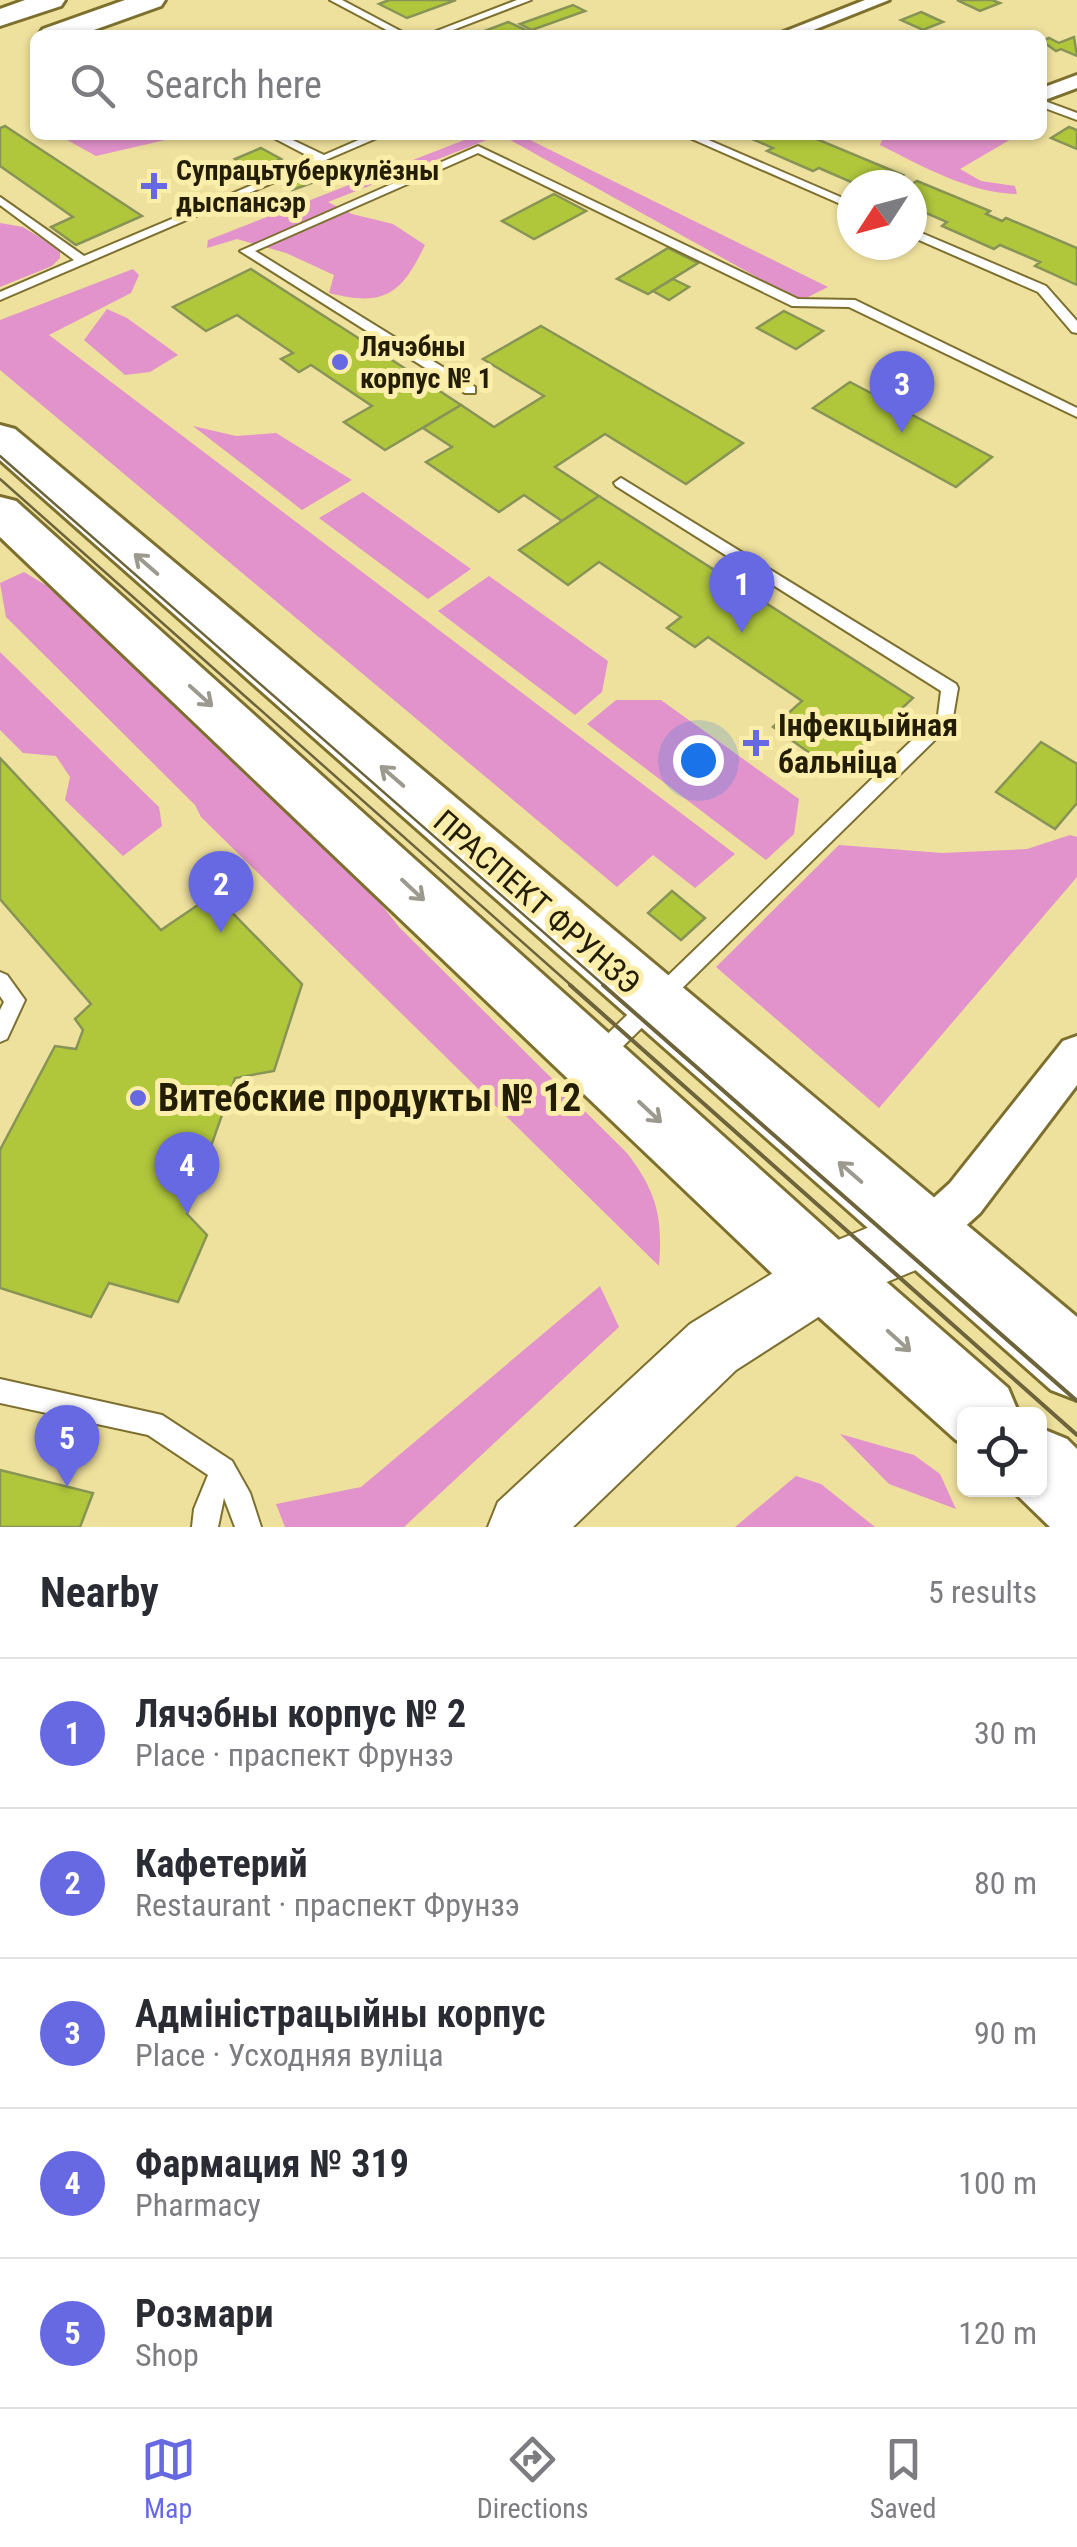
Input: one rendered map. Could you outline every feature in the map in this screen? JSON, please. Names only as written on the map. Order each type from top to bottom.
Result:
[{"type":"main road","points":[[0,18],[52,0]]},
{"type":"main road","points":[[67,30],[151,0]]},
{"type":"main road","name":"ПРАСПЕКТ ФРУНЗЭ","points":[[0,438],[1077,1364]]},
{"type":"main road","points":[[0,512],[826,1276],[974,1407]]},
{"type":"main road","points":[[1047,1472],[1077,1500]]},
{"type":"street","points":[[798,30],[881,0]]},
{"type":"street","points":[[1047,92],[1077,80]]},
{"type":"street","points":[[523,1527],[713,1348],[826,1276],[924,1236],[966,1198],[1077,1054]]},
{"type":"lane","points":[[335,0],[394,30]]},
{"type":"lane","points":[[445,30],[526,0]]},
{"type":"lane","points":[[1047,105],[1077,117]]},
{"type":"lane","points":[[284,140],[322,158]]},
{"type":"lane","points":[[0,296],[365,140]]},
{"type":"lane","points":[[700,140],[837,200]]},
{"type":"lane","points":[[470,390],[246,251],[478,149],[796,303],[851,303],[1077,413]]},
{"type":"lane","points":[[0,200],[83,261]]},
{"type":"lane","points":[[927,239],[1042,289],[1077,328]]},
{"type":"lane","points":[[595,1060],[946,718],[950,688],[621,483]]},
{"type":"lane","points":[[0,981],[15,1000],[0,1032]]},
{"type":"lane","points":[[0,1391],[152,1424],[223,1470],[241,1502],[248,1527]]},
{"type":"lane","points":[[206,1527],[207,1508],[223,1470]]},
{"type":"shaded area","points":[[67,140],[165,140],[96,156]]},
{"type":"shaded area","points":[[464,140],[487,140],[328,202],[352,214],[393,224],[425,245],[408,276],[389,293],[364,298],[329,293],[334,275],[286,253],[237,239],[207,248],[208,240]]},
{"type":"shaded area","points":[[510,140],[530,140],[828,287],[800,301]]},
{"type":"shaded area","points":[[882,140],[1009,140],[960,169],[981,181],[1015,186],[1017,194],[964,184],[880,145]]},
{"type":"shaded area","points":[[0,223],[23,227],[60,250],[60,258],[52,266],[0,287]]},
{"type":"shaded area","points":[[133,269],[139,275],[131,293],[49,335],[735,854],[695,888],[653,855],[617,887],[0,370],[0,320]]},
{"type":"shaded area","points":[[107,309],[127,318],[178,355],[150,372],[125,375],[84,340]]},
{"type":"shaded area","points":[[193,426],[236,436],[276,433],[352,480],[302,510]]},
{"type":"shaded area","points":[[363,492],[471,569],[428,599],[319,518]]},
{"type":"shaded area","points":[[24,572],[79,605],[333,843],[399,927],[627,1153],[656,1206],[659,1266],[201,817],[195,805],[6,617],[0,583]]},
{"type":"shaded area","points":[[489,576],[608,661],[602,692],[575,715],[438,611]]},
{"type":"shaded area","points":[[0,652],[159,807],[162,826],[123,856],[65,800],[70,777],[56,756],[23,753],[0,730]]},
{"type":"shaded area","points":[[616,700],[661,700],[799,799],[794,834],[766,860],[587,724]]},
{"type":"shaded area","points":[[1070,835],[1077,837],[1077,877],[879,1108],[716,967],[839,845],[942,853],[1027,849]]},
{"type":"shaded area","points":[[600,1286],[619,1327],[404,1527],[285,1527],[276,1504],[361,1487]]},
{"type":"shaded area","points":[[840,1434],[914,1455],[940,1474],[956,1509],[889,1484]]},
{"type":"shaded area","points":[[796,1476],[821,1484],[875,1527],[735,1527]]},
{"type":"building","points":[[389,0],[456,0],[407,18],[379,4]]},
{"type":"building","points":[[957,0],[992,0],[1000,3],[980,11]]},
{"type":"building","points":[[573,5],[585,11],[532,30],[520,24]]},
{"type":"building","points":[[921,12],[943,22],[923,30],[901,20]]},
{"type":"building","points":[[508,22],[526,30],[487,30]]},
{"type":"building","points":[[1074,37],[1077,56],[1061,49],[1056,51],[1047,45],[1047,39],[1059,43]]},
{"type":"building","points":[[5,126],[142,216],[76,245],[51,227],[73,217],[0,166],[0,128]]},
{"type":"building","points":[[1069,127],[1077,130],[1077,149],[1051,138]]},
{"type":"building","points":[[755,140],[819,140],[891,170],[837,170],[837,176],[819,168],[813,171],[767,151],[773,148]]},
{"type":"building","points":[[261,148],[281,159],[255,171],[235,159]]},
{"type":"building","points":[[313,169],[326,178],[292,190],[280,181]]},
{"type":"building","points":[[927,185],[990,211],[986,214],[1002,221],[1006,218],[1077,248],[1077,285],[1035,266],[1040,262],[1000,245],[994,249],[942,226],[947,222],[927,213]]},
{"type":"building","points":[[554,194],[586,211],[534,239],[502,221]]},
{"type":"building","points":[[668,248],[698,263],[648,294],[617,279]]},
{"type":"building","name":"Лячэбны корпус № 1","points":[[251,269],[461,405],[385,450],[344,422],[372,406],[311,365],[299,372],[281,359],[293,353],[237,315],[206,331],[173,307]]},
{"type":"building","points":[[673,279],[689,287],[669,300],[653,291]]},
{"type":"building","points":[[784,311],[823,331],[796,349],[757,328]]},
{"type":"building","points":[[541,326],[743,443],[686,484],[605,434],[555,467],[599,496],[562,521],[524,495],[499,512],[426,462],[452,447],[423,428],[461,405],[494,427],[544,396],[483,359]]},
{"type":"building","points":[[850,382],[992,457],[956,487],[813,408]]},
{"type":"building","points":[[599,496],[913,698],[835,771],[773,727],[802,701],[708,637],[695,647],[667,628],[681,617],[599,562],[568,585],[519,550]]},
{"type":"building","points":[[1041,742],[1077,764],[1077,803],[1055,829],[996,792]]},
{"type":"building","points":[[0,758],[161,930],[214,894],[302,984],[274,1071],[235,1078],[187,1214],[207,1235],[178,1302],[109,1283],[91,1317],[0,1288],[0,1150],[55,1046],[76,1049],[83,1030],[75,1019],[91,1004],[0,899]]},
{"type":"building","points":[[672,891],[705,918],[681,940],[648,913]]},
{"type":"building","points":[[0,1470],[93,1493],[80,1527],[0,1527]]},
{"type":"tram line","points":[[0,456],[606,987]]},
{"type":"tram line","points":[[0,479],[573,987]]},
{"type":"tram line","points":[[570,985],[1077,1435]]},
{"type":"tram line","points":[[603,985],[1077,1401]]},
{"type":"place","name":"Супрацьтуберкулёзны дыспансэр","points":[[154,186]]},
{"type":"place","name":"Лячэбны корпус № 1","points":[[340,362]]},
{"type":"place","name":"Адміністрацыйны корпус","points":[[902,433]]},
{"type":"place","name":"Лячэбны корпус № 2","points":[[742,633]]},
{"type":"place","name":"Інфекцыйная бальніца","points":[[756,743]]},
{"type":"place","name":"Кафетерий","points":[[221,933]]},
{"type":"place","name":"Витебские продукты № 12","points":[[138,1098]]},
{"type":"place","name":"Фармация № 319","points":[[187,1214]]},
{"type":"place","name":"Розмари","points":[[67,1487]]}]
